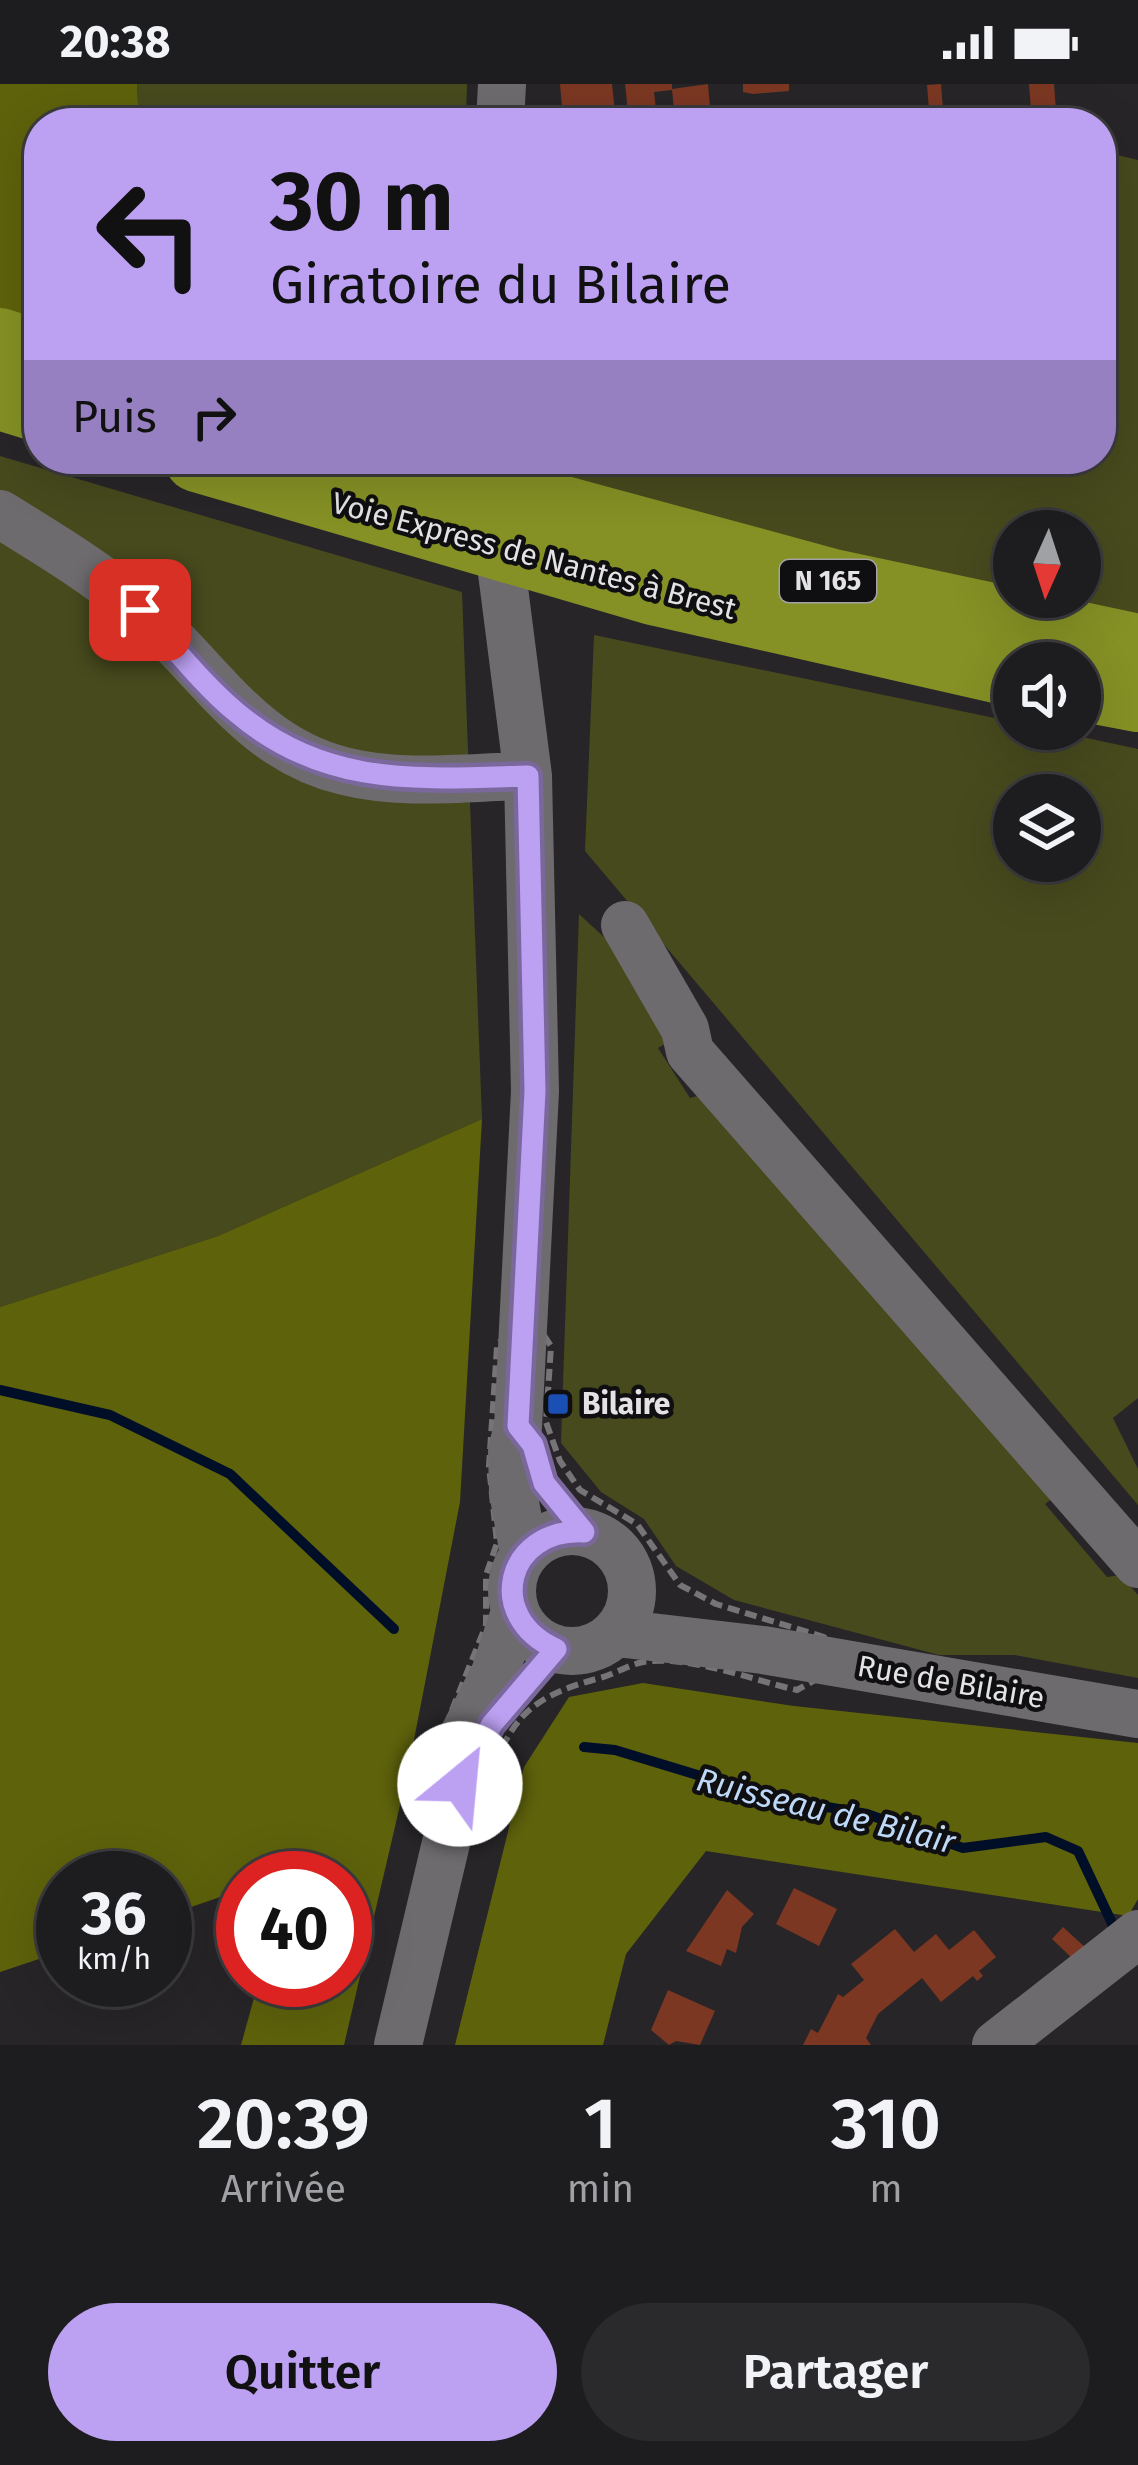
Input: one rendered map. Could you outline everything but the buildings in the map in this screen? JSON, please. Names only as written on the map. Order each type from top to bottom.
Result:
[{"type":"highway","name":"Voie Express de Nantes à Brest","points":[[287,474],[497,509],[1138,647]]},
{"type":"highway","name":"Voie Express de Nantes à Brest","points":[[415,474],[782,623],[993,669]]},
{"type":"highway","points":[[1101,692],[1138,699]]},
{"type":"street","points":[[497,509],[528,776],[535,1091],[518,1426],[512,1450],[513,1491],[524,1554]]},
{"type":"street","points":[[0,514],[140,610],[234,711],[279,744],[343,771],[426,779],[528,776]]},
{"type":"street","points":[[626,925],[685,1029],[690,1052],[1138,1564]]},
{"type":"street","points":[[515,1612],[538,1641],[556,1649],[589,1649],[617,1633],[627,1618],[633,1582],[616,1549],[584,1532],[544,1483],[533,1445],[518,1426]]},
{"type":"street","points":[[398,2045],[459,1787],[463,1736],[495,1673],[515,1612],[512,1582],[524,1554],[551,1534],[584,1532]]},
{"type":"street","name":"Rue de Bilaire","points":[[633,1582],[683,1613],[763,1650]]},
{"type":"street","name":"Rue de Bilaire","points":[[617,1633],[763,1650],[1138,1714]]},
{"type":"street","points":[[459,1787],[492,1724],[556,1649]]},
{"type":"street","points":[[996,2045],[1126,1944]]},
{"type":"path","points":[[551,1346],[546,1422],[560,1461],[580,1490],[637,1524],[680,1585],[716,1604],[824,1636]]},
{"type":"path","points":[[459,1787],[450,1715],[486,1624],[486,1575],[497,1543],[489,1466],[497,1347]]},
{"type":"path","points":[[459,1787],[535,1702],[556,1689],[631,1665],[666,1661],[797,1690]]},
{"type":"green space","points":[[137,84],[467,84],[466,108],[138,108]]},
{"type":"green space","points":[[1116,155],[1138,160],[1138,617],[1101,610],[1101,510],[993,510],[993,589],[537,474],[1116,474]]},
{"type":"green space","points":[[0,456],[24,463],[24,474],[61,474],[462,592],[482,1119],[218,1236],[0,1307]]},
{"type":"green space","points":[[594,635],[993,718],[993,750],[1101,750],[1101,741],[1138,749],[1138,1398],[1113,1418],[1138,1469],[1138,1505],[585,851]]},
{"type":"green space","points":[[579,914],[617,949],[670,1041],[658,1048],[690,1098],[705,1094],[1053,1498],[1045,1504],[1107,1577],[1120,1575],[1138,1595],[1138,1678],[1015,1655],[939,1655],[734,1600],[676,1566],[644,1519],[601,1492],[561,1443]]},
{"type":"shaded area","points":[[0,84],[137,84],[138,108],[24,108],[24,324],[0,316]]},
{"type":"shaded area","points":[[482,1119],[460,1502],[408,1771],[372,1925],[372,1851],[216,1851],[216,1898],[192,1907],[192,1851],[36,1851],[36,1960],[0,1972],[0,1307],[218,1236]]},
{"type":"shaded area","points":[[643,1683],[794,1706],[1138,1743],[1138,1899],[1128,1916],[706,1851],[626,1954],[603,2045],[455,2045],[524,1767],[569,1697]]},
{"type":"shaded area","points":[[252,2007],[353,2007],[344,2045],[241,2045]]},
{"type":"waterway","name":"Ruisseau de Bilair","points":[[0,1390],[110,1415],[230,1474],[394,1629]]},
{"type":"waterway","name":"Ruisseau de Bilair","points":[[584,1747],[615,1750],[770,1797],[867,1814],[963,1848],[1046,1837],[1078,1851],[1118,1936]]},
{"type":"place","name":"Bilaire","points":[[558,1404]]},
{"type":"route","points":[[140,610],[234,711],[279,744],[343,771],[426,779],[528,776],[535,1091],[518,1426],[533,1445],[544,1483],[584,1532],[551,1534],[524,1554],[517,1567],[512,1582],[515,1612],[538,1641],[556,1649],[492,1724],[460,1784]]}]
